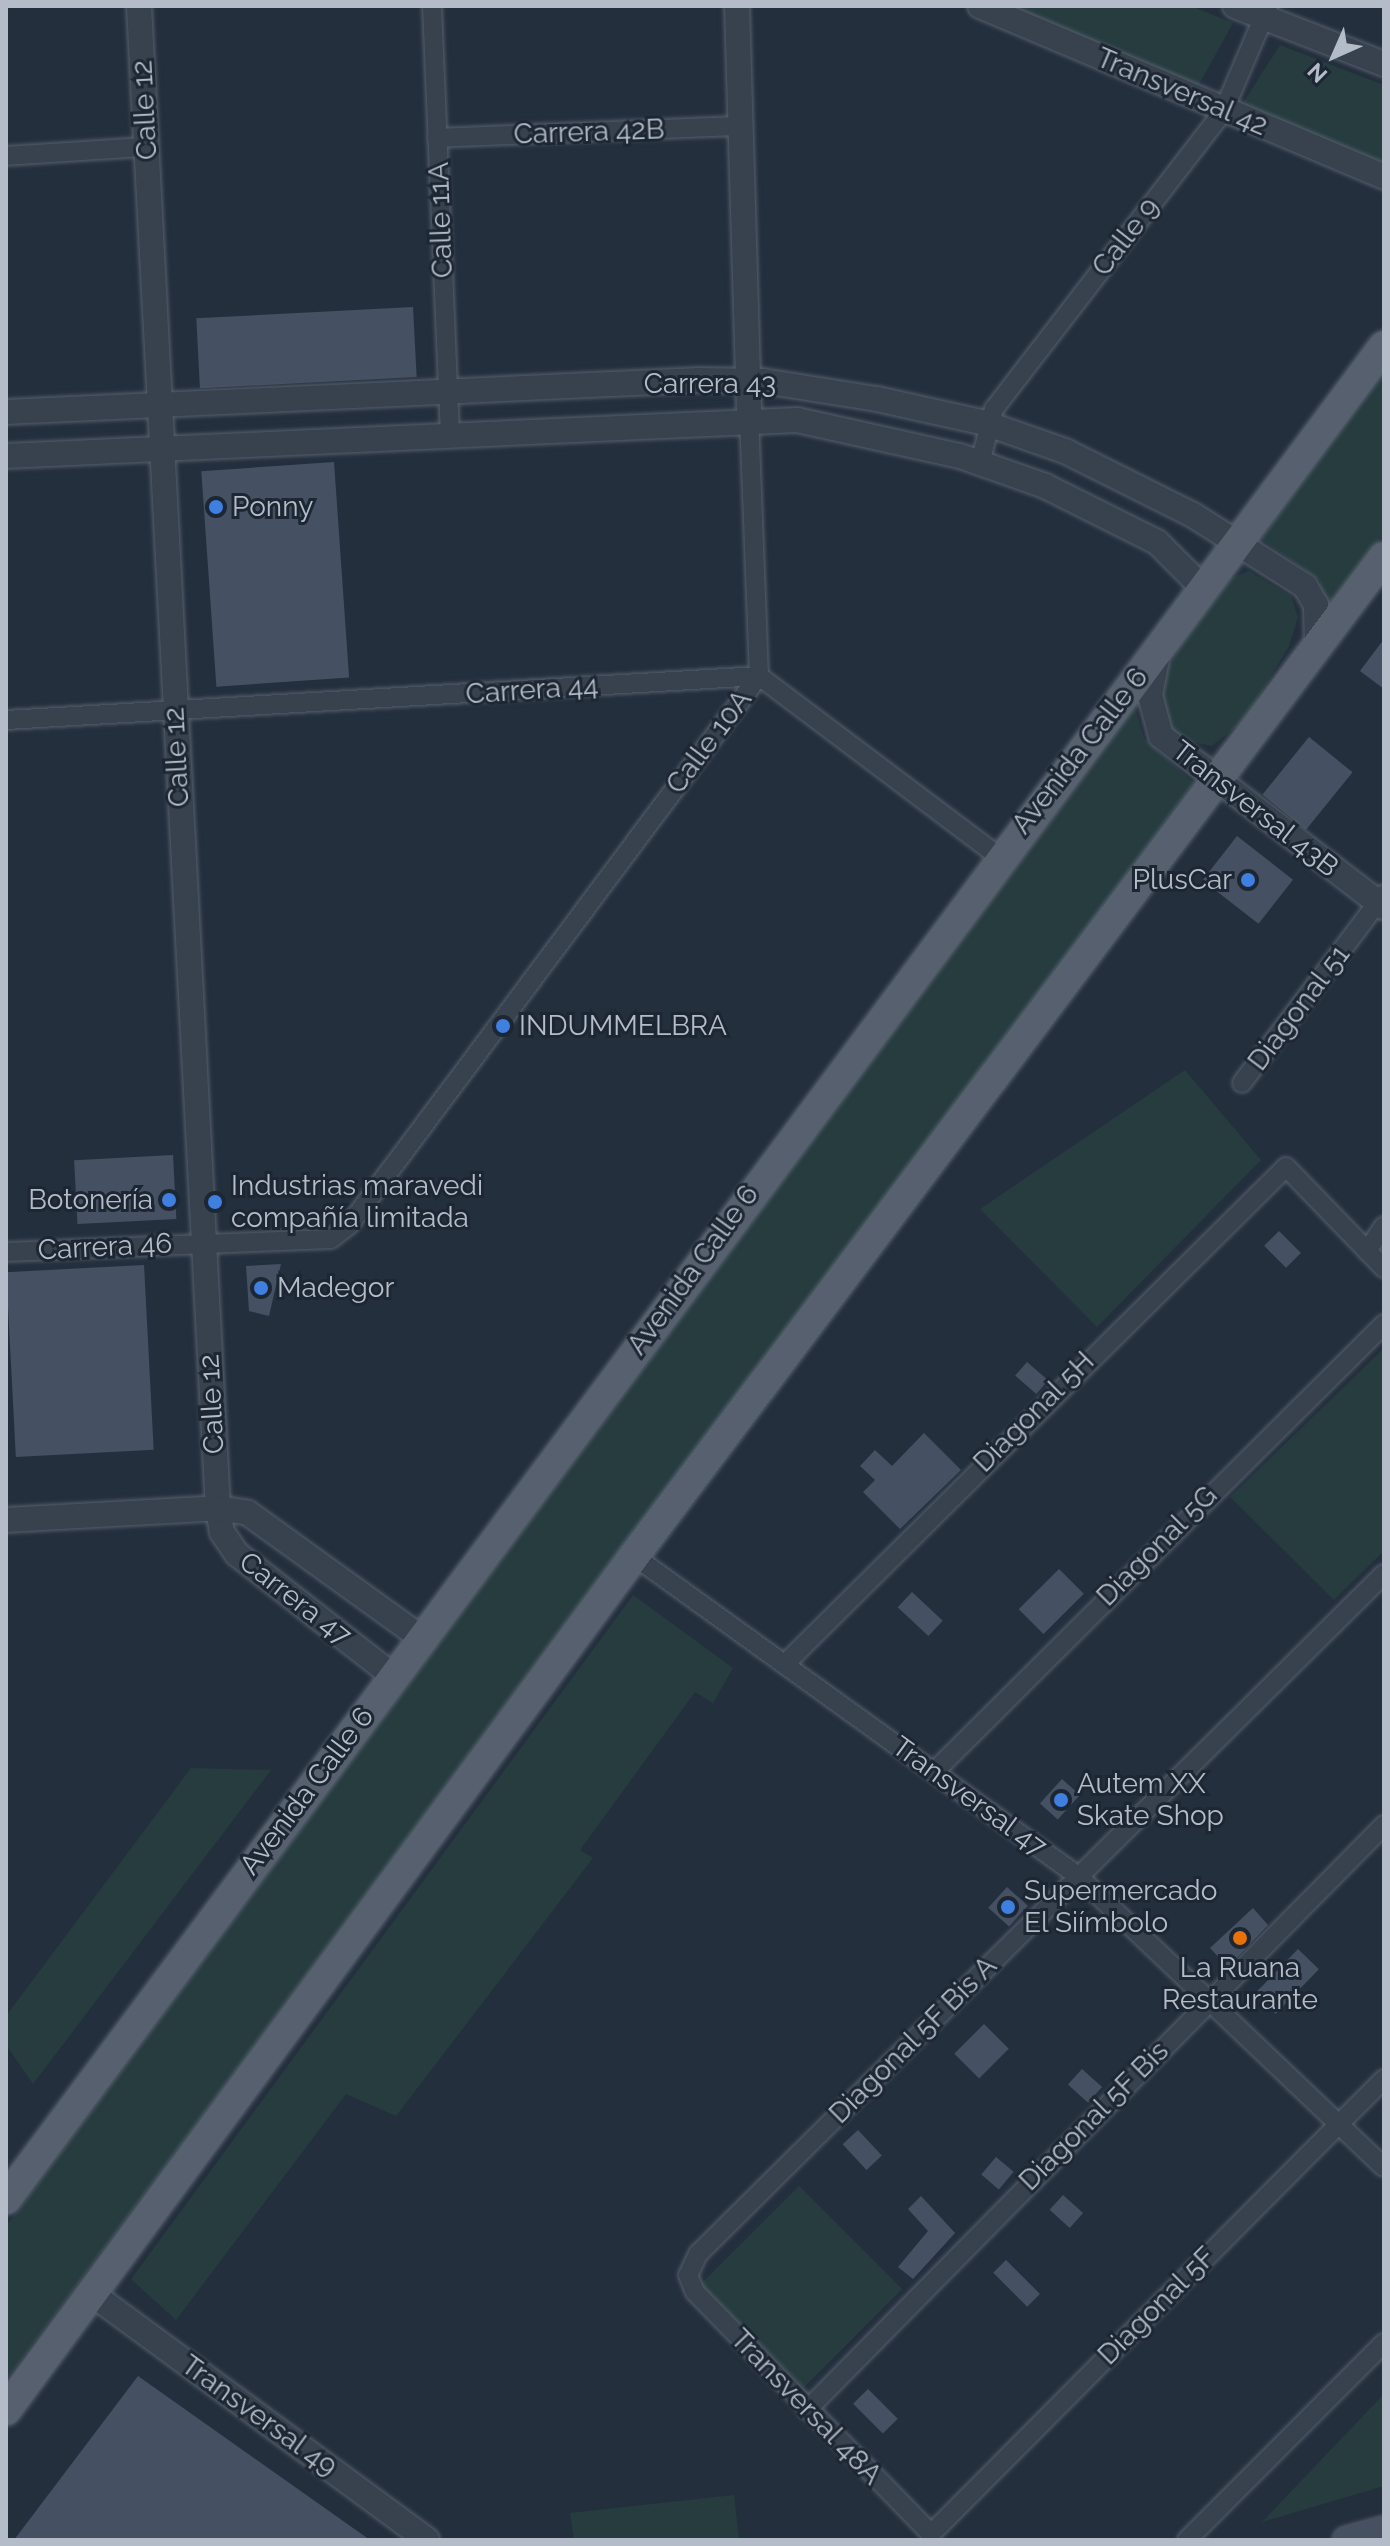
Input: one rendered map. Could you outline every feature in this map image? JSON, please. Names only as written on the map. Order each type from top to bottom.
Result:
[{"type":"main road","name":"Avenida Calle 6","points":[[6,2199],[999,857],[1240,543],[1384,346]]},
{"type":"main road","points":[[6,2410],[634,1556],[1384,557]]},
{"type":"main road","points":[[1346,2540],[1384,2530]]},
{"type":"street","name":"Calle 12","points":[[139,6],[218,1508]]},
{"type":"street","name":"Calle 11A","points":[[432,6],[450,434]]},
{"type":"street","name":"Calle 10A","points":[[203,1242],[342,1233],[759,676],[737,6]]},
{"type":"street","name":"Transversal 42","points":[[980,6],[1384,177]]},
{"type":"street","points":[[1235,6],[1266,12],[1384,64]]},
{"type":"street","name":"Calle 9","points":[[980,463],[994,409],[1224,110],[1266,12]]},
{"type":"street","name":"Carrera 42B","points":[[437,138],[741,126]]},
{"type":"street","points":[[6,156],[147,147]]},
{"type":"street","name":"Carrera 43","points":[[6,412],[748,381],[989,425],[1103,467],[1240,543],[1311,594],[1317,647]]},
{"type":"street","name":"Carrera 43","points":[[6,456],[749,418],[830,425],[980,463],[1070,497],[1157,542],[1204,589]]},
{"type":"street","name":"Transversal 43B","points":[[1159,647],[1150,695],[1154,725],[1215,783],[1382,901]]},
{"type":"street","points":[[759,676],[999,857]]},
{"type":"street","name":"Carrera 44","points":[[6,720],[175,713],[759,676]]},
{"type":"street","name":"Diagonal 51","points":[[1242,1083],[1382,901]]},
{"type":"street","name":"Diagonal 5H","points":[[786,1663],[1286,1167],[1367,1251]]},
{"type":"street","points":[[1384,1226],[1367,1251],[1384,1268]]},
{"type":"street","name":"Carrera 46","points":[[6,1252],[203,1242]]},
{"type":"street","name":"Diagonal 5G","points":[[934,1772],[1384,1324]]},
{"type":"street","name":"Carrera 47","points":[[6,1520],[218,1508],[261,1520],[421,1638]]},
{"type":"street","name":"Carrera 47","points":[[218,1508],[222,1532],[237,1554],[393,1676]]},
{"type":"street","name":"Transversal 47","points":[[634,1556],[1078,1876],[1211,1997],[1384,2167]]},
{"type":"street","name":"Diagonal 5F Bis A","points":[[688,2275],[698,2254],[1384,1574]]},
{"type":"street","name":"Diagonal 5F Bis","points":[[807,2410],[1384,1825]]},
{"type":"street","name":"Diagonal 5F","points":[[931,2534],[1384,2079]]},
{"type":"street","name":"Transversal 48A","points":[[688,2275],[695,2292],[931,2534]]},
{"type":"street","name":"Transversal 49","points":[[91,2293],[427,2540]]},
{"type":"street","points":[[1187,2540],[1384,2343]]},
{"type":"green space","points":[[1004,6],[1191,6],[1233,23],[1197,88]]},
{"type":"green space","points":[[1280,45],[1384,85],[1384,163],[1241,106]]},
{"type":"green space","points":[[1384,365],[1384,534],[1327,613],[1319,580],[1261,539]]},
{"type":"green space","points":[[1249,571],[1291,596],[1298,617],[1289,646],[1245,720],[1212,746],[1186,741],[1170,732],[1158,703],[1165,674],[1196,618],[1228,579]]},
{"type":"green space","points":[[1134,705],[1144,738],[1194,783],[6,2380],[6,2226]]},
{"type":"green space","points":[[1185,1070],[1261,1160],[1097,1327],[980,1209]]},
{"type":"green space","points":[[1384,1348],[1384,1551],[1334,1600],[1230,1497]]},
{"type":"green space","points":[[633,1595],[733,1668],[713,1703],[695,1692],[580,1850],[593,1858],[396,2116],[346,2094],[176,2320],[131,2279]]},
{"type":"green space","points":[[191,1768],[271,1770],[33,2084],[6,2045],[6,2016]]},
{"type":"green space","points":[[799,2186],[902,2289],[804,2388],[701,2284]]},
{"type":"green space","points":[[1384,2394],[1384,2486],[1262,2522]]},
{"type":"green space","points":[[734,2495],[739,2540],[574,2540],[570,2513]]},
{"type":"building","points":[[413,307],[417,377],[200,388],[196,318]]},
{"type":"building","points":[[334,462],[349,677],[216,687],[201,471]]},
{"type":"building","points":[[1384,639],[1384,689],[1360,671]]},
{"type":"building","points":[[1309,737],[1353,772],[1306,830],[1262,795]]},
{"type":"building","name":"PlusCar","points":[[1237,836],[1293,880],[1258,924],[1203,880]]},
{"type":"building","points":[[173,1155],[176,1219],[77,1224],[74,1160]]},
{"type":"building","points":[[1279,1231],[1301,1253],[1286,1268],[1264,1246]]},
{"type":"building","name":"Madegor","points":[[281,1264],[269,1316],[249,1311],[246,1266]]},
{"type":"building","points":[[144,1265],[154,1450],[16,1457],[6,1272]]},
{"type":"building","points":[[1027,1362],[1048,1380],[1036,1394],[1015,1376]]},
{"type":"building","points":[[924,1433],[961,1470],[900,1529],[863,1492],[875,1480],[860,1466],[875,1450],[892,1466]]},
{"type":"building","points":[[1059,1569],[1084,1594],[1043,1634],[1019,1609]]},
{"type":"building","points":[[912,1592],[943,1621],[928,1636],[898,1607]]},
{"type":"building","name":"Autem XX Skate Shop","points":[[1062,1779],[1080,1795],[1058,1820],[1040,1804]]},
{"type":"building","name":"Supermercado El Siímbolo","points":[[1007,1887],[1028,1906],[1009,1927],[988,1908]]},
{"type":"building","name":"La Ruana Restaurante","points":[[1253,1908],[1268,1925],[1228,1967],[1210,1948]]},
{"type":"building","points":[[1298,1949],[1319,1969],[1276,2014],[1255,1994]]},
{"type":"building","points":[[984,2024],[1009,2049],[979,2078],[954,2054]]},
{"type":"building","points":[[1082,2069],[1102,2087],[1088,2103],[1068,2085]]},
{"type":"building","points":[[858,2130],[882,2156],[867,2170],[843,2144]]},
{"type":"building","points":[[996,2157],[1014,2172],[999,2189],[981,2175]]},
{"type":"building","points":[[1063,2195],[1083,2213],[1070,2228],[1050,2210]]},
{"type":"building","points":[[921,2196],[955,2233],[913,2279],[898,2267],[928,2231],[908,2209]]},
{"type":"building","points":[[1006,2260],[1040,2294],[1027,2307],[993,2273]]},
{"type":"building","points":[[138,2376],[370,2540],[14,2540]]},
{"type":"building","points":[[868,2389],[898,2419],[883,2434],[853,2404]]},
{"type":"place","name":"Ponny","points":[[216,507]]},
{"type":"place","name":"PlusCar","points":[[1248,880]]},
{"type":"place","name":"INDUMMELBRA","points":[[503,1026]]},
{"type":"place","name":"Botonería","points":[[169,1200]]},
{"type":"place","name":"Industrias maravedi compañía limitada","points":[[215,1202]]},
{"type":"place","name":"Madegor","points":[[261,1288]]},
{"type":"place","name":"Autem XX Skate Shop","points":[[1061,1800]]},
{"type":"place","name":"Supermercado El Siímbolo","points":[[1008,1907]]},
{"type":"place","name":"La Ruana Restaurante","points":[[1240,1938]]}]
